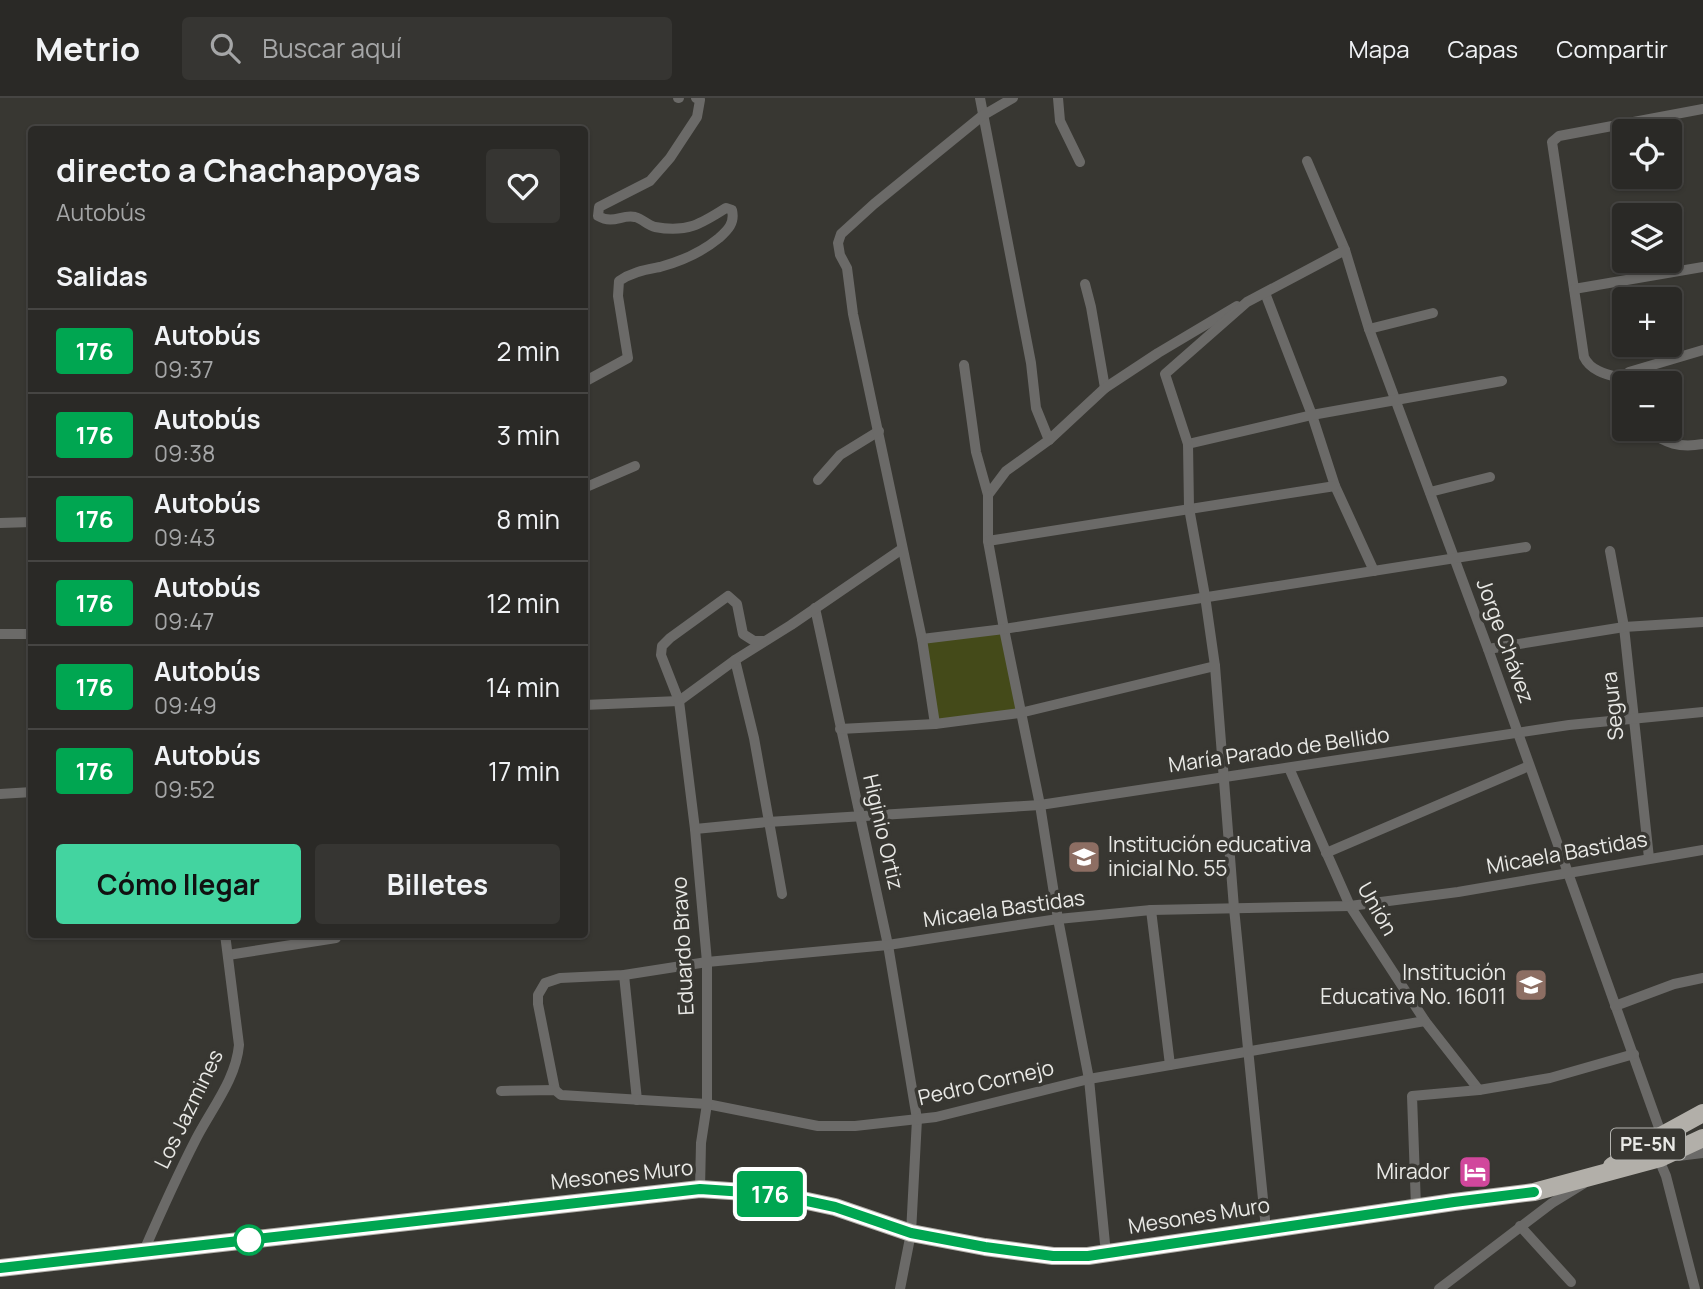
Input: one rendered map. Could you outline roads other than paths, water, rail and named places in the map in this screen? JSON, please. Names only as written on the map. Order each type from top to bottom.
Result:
[{"type":"highway","name":"PE-5N","points":[[1594,1177],[1703,1113]]},
{"type":"highway","name":"PE-5N","points":[[1594,1177],[1660,1158],[1703,1138]]},
{"type":"highway","name":"Mesones Muro","points":[[0,1268],[700,1189],[793,1198],[835,1207],[911,1233],[1022,1253],[1077,1256],[1534,1192],[1594,1177]]},
{"type":"street","points":[[588,380],[628,358],[618,296],[619,281],[629,274],[689,258],[728,230],[733,218],[732,211],[726,208],[695,227],[674,228],[652,227],[634,217],[607,221],[598,216],[599,207],[650,181],[670,158],[697,117],[700,100],[696,98]]},
{"type":"street","points":[[979,98],[1031,363],[1036,408],[1049,440]]},
{"type":"street","points":[[934,723],[922,639],[853,314],[847,268],[840,255],[838,243],[841,234],[874,204],[982,116],[1013,98]]},
{"type":"street","points":[[1058,98],[1060,121],[1080,162]]},
{"type":"street","points":[[1612,378],[1587,364],[1584,357],[1552,142],[1559,136],[1703,109]]},
{"type":"street","name":"Jorge Chávez","points":[[1307,162],[1345,250],[1369,329],[1634,1054],[1695,1289]]},
{"type":"street","points":[[988,495],[1006,471],[1049,440],[1105,388],[1203,326],[1345,250]]},
{"type":"street","points":[[1574,289],[1703,267]]},
{"type":"street","points":[[1085,284],[1105,388]]},
{"type":"street","points":[[1265,293],[1312,415],[1335,486],[1374,571]]},
{"type":"street","points":[[1247,302],[1165,374],[1188,444],[1189,508],[1215,666],[1234,908],[1266,1229]]},
{"type":"street","points":[[1369,329],[1433,313]]},
{"type":"street","points":[[1632,371],[1703,350]]},
{"type":"street","points":[[964,365],[976,452],[988,495],[988,541],[1040,805],[1058,919],[1089,1079],[1106,1254]]},
{"type":"street","points":[[1188,444],[1312,415],[1502,381]]},
{"type":"street","points":[[818,481],[840,455],[879,430]]},
{"type":"street","points":[[1664,441],[1675,446],[1703,444]]},
{"type":"street","points":[[588,486],[635,466]]},
{"type":"street","points":[[1430,492],[1490,477]]},
{"type":"street","points":[[988,541],[1335,486]]},
{"type":"street","points":[[0,523],[28,522]]},
{"type":"street","points":[[922,639],[1004,629],[1526,547]]},
{"type":"street","points":[[588,705],[679,701],[763,641],[902,550]]},
{"type":"street","name":"Segura","points":[[1610,551],[1625,627],[1649,858]]},
{"type":"street","name":"Eduardo Bravo","points":[[700,1189],[701,1143],[707,1104],[707,962],[695,830],[679,701],[661,655],[662,646],[728,596],[737,604],[743,634],[747,639],[763,641]]},
{"type":"street","name":"Higinio Ortiz","points":[[815,608],[888,944],[917,1119],[911,1233],[900,1289]]},
{"type":"street","points":[[1488,649],[1625,627],[1703,622]]},
{"type":"street","points":[[0,634],[28,634]]},
{"type":"street","points":[[735,660],[754,738],[782,894]]},
{"type":"street","points":[[840,729],[934,723],[1020,713],[1215,666]]},
{"type":"street","name":"María Parado de Bellido","points":[[695,830],[768,822],[1040,805],[1569,725],[1703,712]]},
{"type":"street","points":[[1326,853],[1530,766]]},
{"type":"street","name":"Unión","points":[[1289,768],[1350,906],[1425,1021],[1479,1090]]},
{"type":"street","points":[[0,794],[28,792]]},
{"type":"street","name":"Micaela Bastidas","points":[[555,1090],[538,995],[545,983],[560,978],[624,975],[707,962],[888,944],[1058,919],[1151,910],[1350,906],[1458,892],[1703,850]]},
{"type":"street","points":[[1151,910],[1170,1065]]},
{"type":"street","name":"Los Jazmines","points":[[142,1253],[238,1060],[239,1045],[226,938]]},
{"type":"street","points":[[228,956],[335,939]]},
{"type":"street","points":[[624,975],[637,1100]]},
{"type":"street","points":[[1615,1006],[1674,984],[1703,978]]},
{"type":"street","name":"Pedro Cornejo","points":[[501,1091],[555,1090],[561,1095],[707,1104],[818,1126],[855,1126],[936,1117],[1089,1079],[1425,1021]]},
{"type":"street","points":[[1416,1207],[1412,1096],[1479,1090],[1550,1078],[1634,1054]]},
{"type":"street","points":[[1660,1158],[1703,1153]]},
{"type":"street","points":[[1439,1289],[1520,1226],[1594,1177]]},
{"type":"street","points":[[1520,1226],[1571,1282]]},
{"type":"place","name":"Institución educativa inicial No. 55","points":[[1084,857]]},
{"type":"place","name":"Institución Educativa No. 16011","points":[[1531,985]]},
{"type":"place","name":"Mirador","points":[[1475,1172]]}]
